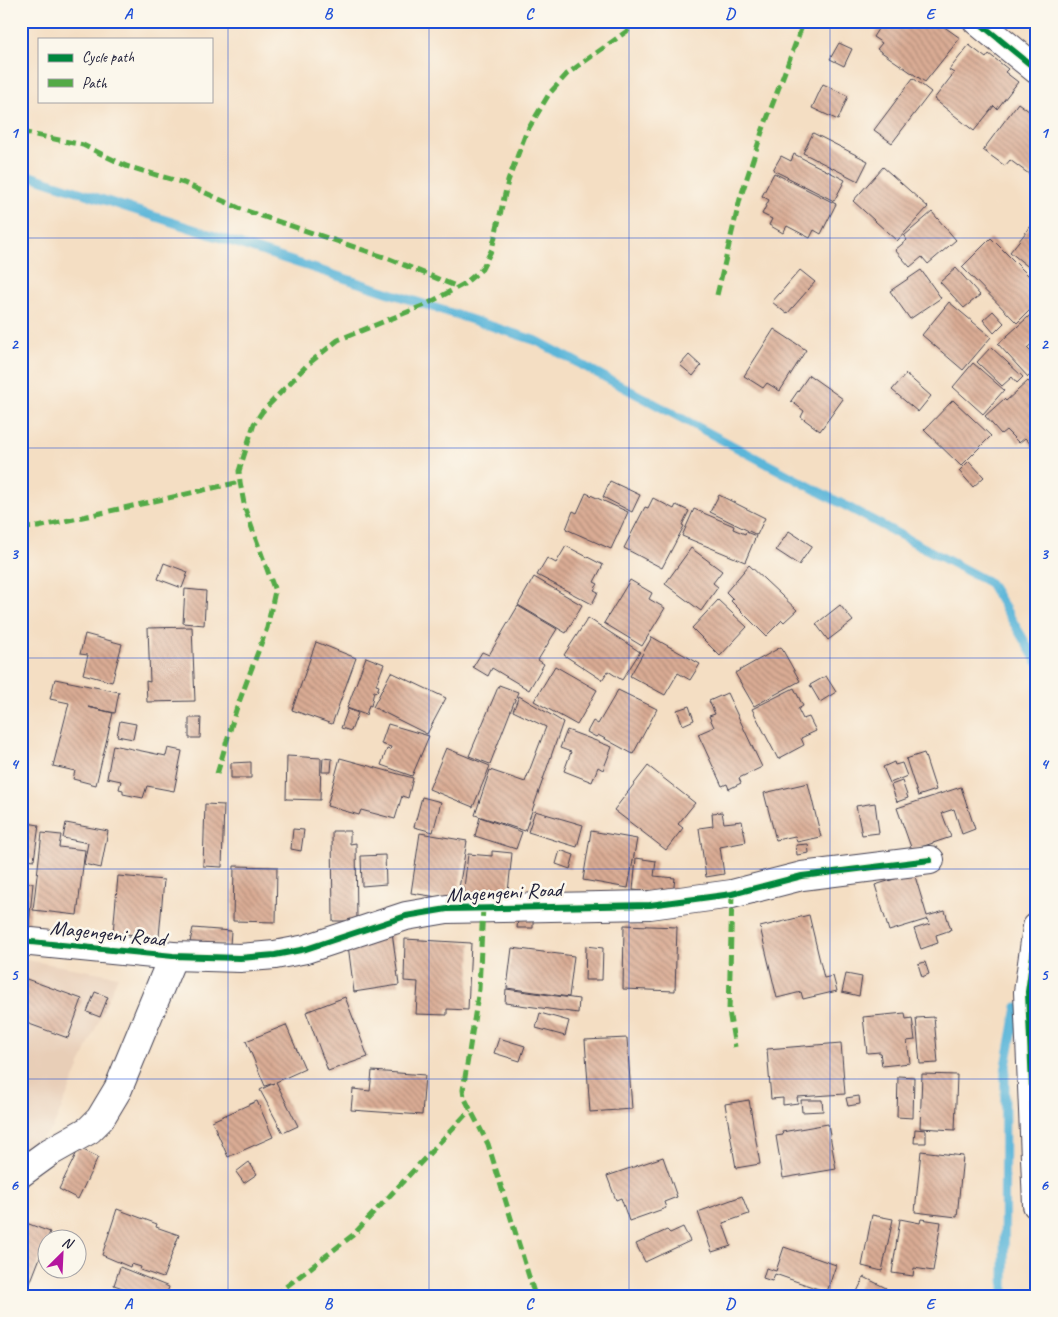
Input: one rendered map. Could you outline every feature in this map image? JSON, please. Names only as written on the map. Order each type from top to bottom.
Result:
[{"type":"street","points":[[977,21],[1037,70]]},
{"type":"street","name":"Magengeni Road","points":[[21,941],[173,956],[240,958],[274,955],[306,949],[406,916],[447,909],[650,905],[732,894],[802,876],[930,860]]},
{"type":"street","points":[[1037,927],[1028,992],[1037,1205]]},
{"type":"street","points":[[21,1173],[50,1152],[89,1130],[100,1119],[118,1089],[173,956]]},
{"type":"shaded area","points":[[21,959],[118,976],[53,1128],[21,1154]]},
{"type":"building","points":[[883,21],[936,21],[960,38],[925,82],[877,49],[882,43],[873,37]]},
{"type":"building","points":[[839,43],[852,49],[844,66],[830,59]]},
{"type":"building","points":[[969,45],[986,58],[989,54],[1008,69],[1005,72],[1018,82],[997,109],[994,106],[974,131],[934,99],[954,73],[949,70]]},
{"type":"building","points":[[913,78],[931,92],[892,143],[874,130]]},
{"type":"building","points":[[823,84],[848,96],[838,120],[812,108]]},
{"type":"building","points":[[1018,103],[1037,117],[1037,180],[1010,160],[1005,166],[983,150]]},
{"type":"building","points":[[813,133],[868,161],[858,181],[803,153]]},
{"type":"building","points":[[794,154],[845,180],[834,201],[773,170],[781,156],[791,161]]},
{"type":"building","points":[[883,167],[928,207],[897,241],[853,201]]},
{"type":"building","points":[[774,173],[836,204],[821,234],[814,230],[810,238],[787,226],[783,233],[769,225],[772,219],[762,214],[769,200],[762,196]]},
{"type":"building","points":[[932,212],[956,240],[928,264],[922,257],[910,267],[895,250],[907,240],[904,236]]},
{"type":"building","points":[[1035,221],[1037,222],[1037,274],[1010,252]]},
{"type":"building","points":[[991,238],[1037,284],[1037,303],[1017,323],[962,267]]},
{"type":"building","points":[[956,268],[980,295],[964,308],[940,282]]},
{"type":"building","points":[[800,270],[815,282],[787,314],[772,302]]},
{"type":"building","points":[[921,270],[941,298],[910,319],[890,291]]},
{"type":"building","points":[[949,302],[991,337],[963,370],[922,335]]},
{"type":"building","points":[[1037,309],[1037,339],[1027,348],[1037,358],[1037,369],[1028,377],[998,344]]},
{"type":"building","points":[[993,311],[1004,323],[994,333],[983,320]]},
{"type":"building","points":[[774,329],[806,350],[780,391],[767,383],[763,388],[744,376]]},
{"type":"building","points":[[991,347],[1023,377],[1017,383],[1012,377],[1002,386],[977,362]]},
{"type":"building","points":[[689,355],[701,366],[693,376],[680,365]]},
{"type":"building","points":[[973,363],[1004,390],[983,414],[953,387]]},
{"type":"building","points":[[906,374],[931,396],[918,412],[892,390]]},
{"type":"building","points":[[809,375],[843,399],[820,431],[801,417],[804,411],[791,401]]},
{"type":"building","points":[[1028,381],[1037,390],[1035,449],[1025,438],[1019,443],[1006,430],[1001,434],[985,416],[1004,399],[1006,401]]},
{"type":"building","points":[[953,400],[991,436],[961,466],[924,430]]},
{"type":"building","points":[[969,461],[984,477],[973,487],[959,471]]},
{"type":"building","points":[[610,481],[640,495],[632,512],[603,497]]},
{"type":"building","points":[[586,493],[628,512],[611,549],[566,529],[573,511],[577,513]]},
{"type":"building","points":[[719,495],[765,518],[757,535],[710,512]]},
{"type":"building","points":[[653,498],[674,509],[676,505],[689,511],[682,525],[684,526],[662,568],[624,548],[645,507],[648,508]]},
{"type":"building","points":[[694,509],[734,526],[733,529],[756,536],[745,562],[682,536]]},
{"type":"building","points":[[789,531],[812,546],[799,565],[776,550]]},
{"type":"building","points":[[566,546],[603,565],[594,582],[598,584],[594,590],[598,592],[592,604],[537,575],[547,558],[556,563]]},
{"type":"building","points":[[691,548],[722,571],[713,583],[718,587],[701,611],[665,584]]},
{"type":"building","points":[[164,563],[188,572],[182,588],[158,579]]},
{"type":"building","points":[[749,565],[797,610],[784,622],[782,620],[766,636],[731,601],[733,599],[726,592]]},
{"type":"building","points":[[534,577],[582,605],[566,633],[518,605]]},
{"type":"building","points":[[630,580],[652,593],[649,599],[665,608],[642,646],[604,623]]},
{"type":"building","points":[[185,589],[206,591],[204,625],[183,623]]},
{"type":"building","points":[[718,600],[747,627],[720,656],[692,628]]},
{"type":"building","points":[[840,605],[853,621],[828,640],[816,624]]},
{"type":"building","points":[[518,606],[557,629],[538,660],[544,664],[529,690],[492,668],[488,676],[473,667],[482,652],[489,655]]},
{"type":"building","points":[[588,618],[640,652],[622,680],[608,671],[602,680],[564,655]]},
{"type":"building","points":[[192,627],[195,701],[147,702],[146,681],[150,682],[148,628]]},
{"type":"building","points":[[85,634],[122,644],[112,682],[83,674],[88,655],[80,654]]},
{"type":"building","points":[[652,637],[700,664],[690,680],[678,673],[665,695],[630,676]]},
{"type":"building","points":[[316,642],[356,658],[332,724],[292,710]]},
{"type":"building","points":[[781,647],[800,681],[754,706],[735,673]]},
{"type":"building","points":[[366,657],[384,664],[376,685],[379,686],[377,692],[374,691],[371,706],[369,705],[366,715],[347,708]]},
{"type":"building","points":[[555,666],[597,690],[577,725],[534,701]]},
{"type":"building","points":[[391,672],[446,698],[427,734],[373,707]]},
{"type":"building","points":[[826,676],[836,692],[820,702],[810,685]]},
{"type":"building","points":[[55,679],[119,692],[115,713],[88,707],[113,713],[96,785],[73,779],[75,771],[53,766],[69,703],[50,699]]},
{"type":"building","points":[[499,685],[518,692],[490,764],[469,756]]},
{"type":"building","points":[[794,688],[803,706],[798,709],[803,719],[809,717],[816,731],[801,738],[804,745],[778,759],[752,709]]},
{"type":"building","points":[[618,690],[657,709],[633,754],[598,735],[596,737],[587,732],[593,721],[598,724]]},
{"type":"building","points":[[727,693],[762,767],[739,778],[741,783],[729,789],[727,784],[722,786],[698,734],[714,727],[709,716],[715,714],[709,701]]},
{"type":"building","points":[[519,696],[563,722],[525,831],[475,815],[490,770],[525,782],[546,727],[513,711]]},
{"type":"building","points":[[689,706],[694,720],[683,725],[677,710]]},
{"type":"building","points":[[348,709],[358,713],[351,731],[341,728]]},
{"type":"building","points":[[189,718],[201,718],[200,738],[189,738]]},
{"type":"building","points":[[120,721],[136,724],[133,739],[117,736]]},
{"type":"building","points":[[388,724],[429,736],[412,776],[381,765],[387,749],[390,750],[391,747],[381,744]]},
{"type":"building","points":[[567,730],[612,747],[603,770],[598,767],[592,782],[564,771],[571,752],[560,748]]},
{"type":"building","points":[[113,745],[166,756],[168,748],[182,751],[174,791],[147,786],[143,798],[123,794],[123,790],[119,789],[121,781],[107,778]]},
{"type":"building","points":[[446,748],[490,766],[473,807],[429,789]]},
{"type":"building","points":[[924,753],[936,790],[918,796],[906,759]]},
{"type":"building","points":[[287,756],[321,758],[320,800],[286,799]]},
{"type":"building","points":[[323,758],[332,759],[331,772],[322,772]]},
{"type":"building","points":[[340,758],[413,778],[408,798],[402,796],[395,819],[361,810],[359,815],[327,806]]},
{"type":"building","points":[[251,762],[251,778],[231,778],[231,763]]},
{"type":"building","points":[[894,762],[895,765],[902,763],[907,776],[890,783],[883,767]]},
{"type":"building","points":[[648,766],[695,803],[678,824],[683,828],[666,850],[614,810]]},
{"type":"building","points":[[902,781],[908,798],[897,802],[891,785]]},
{"type":"building","points":[[808,783],[821,837],[797,842],[795,836],[776,840],[764,793]]},
{"type":"building","points":[[961,787],[975,829],[962,834],[954,809],[942,813],[951,837],[912,850],[897,808]]},
{"type":"building","points":[[422,797],[441,802],[433,832],[414,827]]},
{"type":"building","points":[[875,803],[879,833],[862,835],[856,806]]},
{"type":"building","points":[[205,804],[224,805],[222,867],[203,866]]},
{"type":"building","points":[[535,811],[583,825],[577,847],[528,832]]},
{"type":"building","points":[[722,812],[724,823],[742,821],[746,842],[720,847],[724,874],[706,877],[699,828],[713,826],[712,813]]},
{"type":"building","points":[[480,817],[522,832],[516,849],[475,836]]},
{"type":"building","points":[[21,822],[39,825],[34,860],[21,858]]},
{"type":"building","points":[[66,823],[108,831],[101,868],[84,864],[88,843],[63,838]]},
{"type":"building","points":[[293,829],[304,830],[301,851],[291,849]]},
{"type":"building","points":[[332,831],[350,831],[350,844],[356,843],[357,921],[333,921]]},
{"type":"building","points":[[591,831],[637,839],[628,888],[583,880]]},
{"type":"building","points":[[42,833],[61,835],[59,847],[85,850],[77,915],[33,910]]},
{"type":"building","points":[[420,833],[467,841],[457,900],[411,893]]},
{"type":"building","points":[[808,844],[809,853],[797,855],[796,845]]},
{"type":"building","points":[[560,850],[574,855],[570,869],[556,864]]},
{"type":"building","points":[[492,851],[512,853],[507,902],[463,897],[468,854],[492,856]]},
{"type":"building","points":[[385,855],[386,884],[362,886],[361,856]]},
{"type":"building","points":[[636,858],[656,861],[654,876],[675,878],[673,894],[633,890]]},
{"type":"building","points":[[234,866],[277,867],[276,922],[233,921]]},
{"type":"building","points":[[914,873],[927,916],[945,911],[951,930],[936,935],[938,943],[921,949],[914,929],[930,924],[928,919],[889,931],[875,885]]},
{"type":"building","points":[[118,876],[164,880],[159,937],[113,933]]},
{"type":"building","points":[[21,882],[33,883],[28,936],[21,935]]},
{"type":"building","points":[[809,915],[824,978],[833,976],[837,991],[803,999],[801,992],[777,998],[760,927]]},
{"type":"building","points":[[518,919],[533,920],[533,928],[517,928]]},
{"type":"building","points":[[624,925],[677,927],[675,991],[623,989]]},
{"type":"building","points":[[193,928],[231,931],[230,945],[190,942]]},
{"type":"building","points":[[392,932],[399,985],[354,992],[347,937]]},
{"type":"building","points":[[405,939],[471,943],[468,1010],[447,1009],[447,1015],[416,1014],[418,982],[404,981]]},
{"type":"building","points":[[586,946],[603,948],[602,980],[585,980]]},
{"type":"building","points":[[512,948],[574,956],[569,997],[507,988]]},
{"type":"building","points":[[925,962],[929,974],[922,977],[918,964]]},
{"type":"building","points":[[846,974],[862,977],[859,996],[842,992]]},
{"type":"building","points":[[21,977],[82,999],[68,1038],[21,1021]]},
{"type":"building","points":[[506,989],[579,999],[578,1013],[505,1003]]},
{"type":"building","points":[[95,992],[108,997],[100,1017],[87,1012]]},
{"type":"building","points":[[345,997],[368,1057],[328,1071],[306,1012]]},
{"type":"building","points":[[540,1013],[569,1021],[565,1036],[536,1028]]},
{"type":"building","points":[[905,1013],[906,1019],[912,1018],[915,1040],[907,1041],[910,1063],[882,1066],[880,1052],[867,1053],[863,1017]]},
{"type":"building","points":[[934,1017],[938,1063],[920,1064],[916,1018]]},
{"type":"building","points":[[286,1025],[305,1069],[276,1082],[298,1126],[283,1133],[260,1090],[274,1083],[265,1086],[246,1041]]},
{"type":"building","points":[[499,1038],[525,1046],[520,1061],[494,1053]]},
{"type":"building","points":[[627,1038],[632,1109],[590,1112],[585,1040]]},
{"type":"building","points":[[841,1043],[845,1094],[797,1097],[798,1103],[783,1105],[783,1098],[771,1099],[767,1049]]},
{"type":"building","points":[[372,1071],[425,1075],[422,1115],[351,1110],[353,1089],[370,1091]]},
{"type":"building","points":[[922,1074],[957,1075],[955,1130],[920,1128]]},
{"type":"building","points":[[898,1076],[914,1077],[913,1118],[897,1117]]},
{"type":"building","points":[[859,1096],[860,1104],[848,1106],[846,1098]]},
{"type":"building","points":[[749,1100],[760,1164],[736,1168],[725,1104]]},
{"type":"building","points":[[801,1100],[822,1100],[823,1111],[802,1112]]},
{"type":"building","points":[[257,1101],[273,1137],[228,1157],[212,1121]]},
{"type":"building","points":[[828,1124],[836,1169],[783,1178],[776,1136],[783,1135],[782,1132]]},
{"type":"building","points":[[915,1129],[926,1130],[926,1143],[914,1143]]},
{"type":"building","points":[[79,1148],[98,1157],[78,1199],[59,1189]]},
{"type":"building","points":[[921,1151],[963,1156],[957,1217],[915,1212]]},
{"type":"building","points":[[663,1157],[677,1197],[664,1202],[666,1208],[629,1221],[621,1198],[616,1200],[607,1176]]},
{"type":"building","points":[[249,1162],[257,1174],[244,1183],[236,1172]]},
{"type":"building","points":[[742,1196],[749,1214],[723,1223],[731,1246],[712,1252],[698,1212]]},
{"type":"building","points":[[117,1209],[157,1224],[156,1227],[179,1235],[163,1278],[140,1270],[141,1267],[131,1264],[130,1267],[102,1255]]},
{"type":"building","points":[[872,1215],[893,1219],[882,1271],[862,1266]]},
{"type":"building","points":[[900,1219],[920,1223],[921,1219],[941,1222],[933,1271],[914,1268],[913,1276],[892,1273]]},
{"type":"building","points":[[21,1221],[45,1230],[38,1230],[38,1263],[25,1296],[21,1296]]},
{"type":"building","points":[[683,1227],[690,1241],[645,1262],[636,1244],[667,1230],[670,1233]]},
{"type":"building","points":[[784,1247],[836,1265],[827,1292],[775,1274],[772,1281],[763,1278],[766,1268],[776,1271]]},
{"type":"building","points":[[120,1267],[169,1287],[166,1296],[145,1296],[114,1285]]},
{"type":"building","points":[[864,1277],[886,1288],[882,1296],[855,1296]]},
{"type":"waterway","points":[[21,173],[537,341],[990,583],[1037,662]]},
{"type":"waterway","points":[[1033,926],[1037,906]]},
{"type":"waterway","points":[[1004,1296],[1005,1072],[1017,1007]]},
{"type":"marked path","points":[[217,774],[236,710],[267,628],[275,591],[245,509],[240,482],[239,471],[254,424],[262,412],[308,364],[338,340],[425,305],[464,284],[482,269],[492,249],[508,181],[526,133],[549,94],[567,74],[641,21]]},
{"type":"marked path","points":[[717,295],[740,199],[762,132],[804,21]]},
{"type":"marked path","points":[[21,132],[83,145],[126,166],[184,183],[241,209],[387,258],[458,287]]},
{"type":"marked path","points":[[21,528],[38,527],[240,482]]},
{"type":"marked path","points":[[732,894],[729,1011],[735,1047]]},
{"type":"marked path","points":[[483,907],[479,989],[463,1090],[464,1097],[488,1144],[535,1296]]},
{"type":"marked path","points":[[274,1296],[353,1235],[470,1110]]},
{"type":"cycle path","points":[[977,21],[1037,70]]},
{"type":"cycle path","points":[[21,941],[173,956],[240,958],[275,955],[306,949],[406,916],[447,909],[650,905],[732,894],[802,876],[930,860]]},
{"type":"cycle path","points":[[1037,927],[1028,992],[1037,1205]]}]
